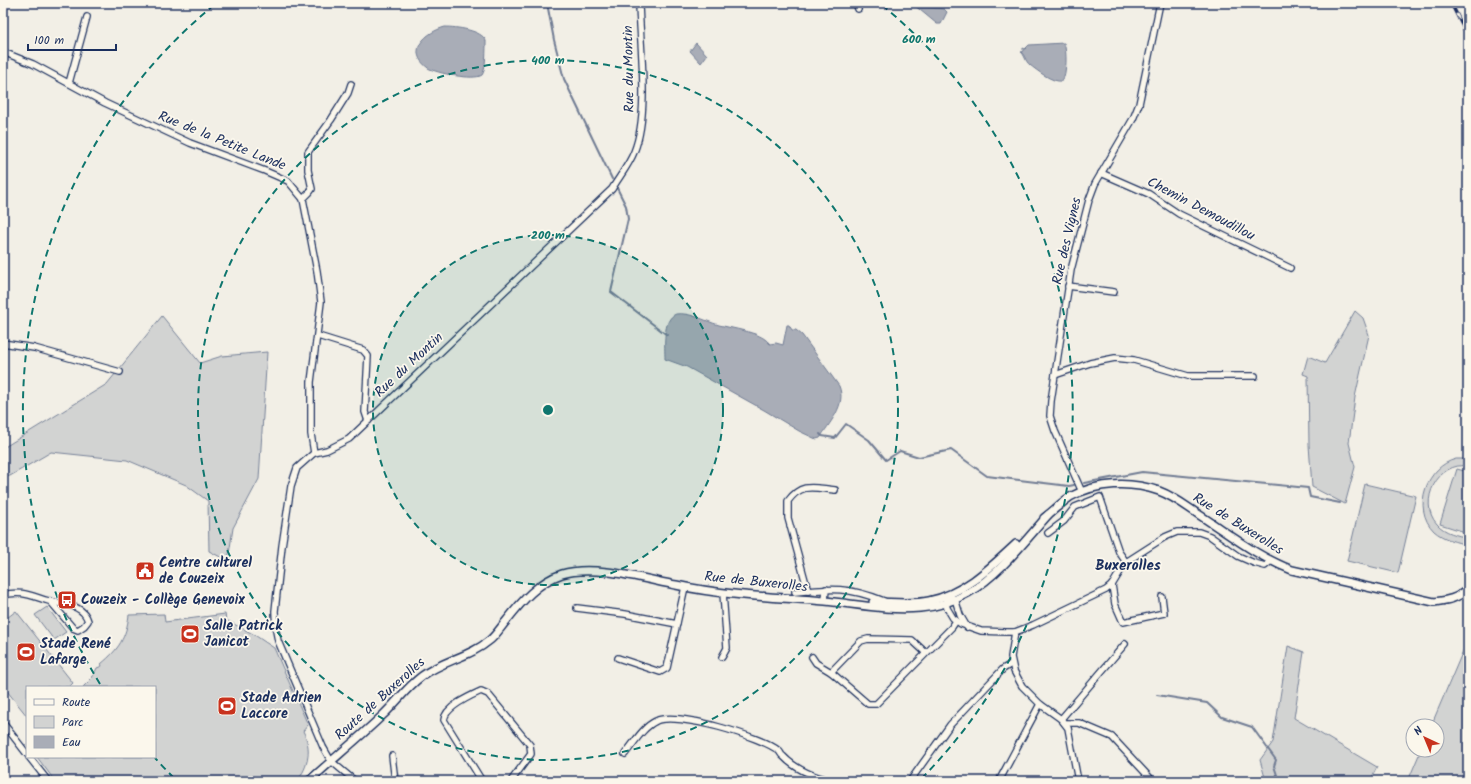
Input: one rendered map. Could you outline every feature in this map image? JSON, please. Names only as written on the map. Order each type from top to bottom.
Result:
[{"type":"street","name":"Rue du Montin","points":[[355,781],[332,761],[318,738],[278,641],[275,623],[282,546],[291,486],[297,468],[314,453],[327,450],[349,439],[612,189],[634,152],[641,126],[643,94],[639,3]]},
{"type":"street","name":"Rue des Vignes","points":[[1082,492],[1055,431],[1050,416],[1068,286],[1089,200],[1101,173],[1139,104],[1160,3]]},
{"type":"street","points":[[69,83],[87,17]]},
{"type":"street","name":"Rue de la Petite Lande","points":[[3,52],[33,64],[105,103],[190,143],[288,181],[303,198],[318,271],[321,302],[318,336],[311,382],[311,434],[314,453]]},
{"type":"street","points":[[303,198],[310,193],[312,188],[308,165],[308,152],[331,120],[348,93],[351,84]]},
{"type":"street","name":"Chemin Demoudillou","points":[[1101,173],[1149,194],[1179,214],[1290,268]]},
{"type":"street","points":[[1068,286],[1114,292]]},
{"type":"street","points":[[318,336],[363,350],[368,356],[365,412],[368,421]]},
{"type":"street","points":[[3,344],[34,348],[120,372]]},
{"type":"street","points":[[1055,375],[1090,363],[1115,358],[1134,360],[1188,376],[1255,376]]},
{"type":"street","name":"Rue de Buxerolles","points":[[825,601],[929,601],[968,593],[999,569],[1048,515],[1061,504],[1082,492],[1103,486],[1127,484],[1145,487],[1175,499],[1271,561],[1292,570],[1434,602],[1450,600],[1468,590]]},
{"type":"street","points":[[808,591],[788,518],[788,501],[794,493],[804,487],[835,490]]},
{"type":"street","points":[[1048,533],[1064,521],[1075,507],[1100,497],[1119,552],[1126,562]]},
{"type":"street","points":[[946,602],[947,608],[956,621],[967,626],[981,631],[1015,632],[1106,590],[1112,585],[1126,562],[1165,537],[1177,532],[1199,532],[1210,536],[1238,556],[1254,563],[1265,566],[1271,561]]},
{"type":"street","name":"Route de Buxerolles","points":[[309,781],[382,716],[420,678],[437,666],[479,648],[492,639],[529,594],[545,582],[562,574],[578,570],[620,574],[685,587]]},
{"type":"street","points":[[1112,585],[1116,604],[1123,622],[1164,613],[1162,597]]},
{"type":"street","points":[[618,658],[660,672],[667,668],[685,587]]},
{"type":"street","name":"Rue de Buxerolles","points":[[685,587],[723,593],[902,609],[922,608],[946,602],[951,597]]},
{"type":"street","points":[[825,601],[826,589]]},
{"type":"street","points":[[795,592],[844,589],[865,593],[888,602]]},
{"type":"street","points":[[3,595],[13,592],[26,593],[78,608],[86,614],[88,621],[78,630],[73,628],[50,601]]},
{"type":"street","points":[[722,657],[727,648],[723,593]]},
{"type":"street","points":[[951,597],[956,602],[960,615],[967,626]]},
{"type":"street","points":[[577,608],[625,614],[677,624]]},
{"type":"street","points":[[812,657],[816,662],[831,672],[868,704],[876,704],[956,621]]},
{"type":"street","points":[[1015,632],[1011,664],[1018,680],[1040,704],[1063,721],[1068,728],[1078,781]]},
{"type":"street","points":[[831,672],[861,641],[868,638],[912,640],[926,653]]},
{"type":"street","points":[[1063,721],[1125,644]]},
{"type":"street","points":[[910,781],[950,725],[1003,669],[1011,664]]},
{"type":"street","points":[[482,781],[444,720],[444,715],[448,709],[482,690],[488,694],[530,745],[531,754],[511,781]]},
{"type":"street","points":[[999,781],[1040,704]]},
{"type":"street","points":[[625,754],[645,729],[655,721],[666,718],[689,720],[710,724],[758,740],[779,751],[800,770],[832,781]]},
{"type":"street","points":[[1063,721],[1079,723],[1112,737],[1153,781]]},
{"type":"street","points":[[3,723],[26,753]]},
{"type":"street","points":[[392,756],[395,781]]},
{"type":"street","points":[[30,758],[48,781]]},
{"type":"green space","points":[[1355,311],[1363,318],[1369,335],[1355,397],[1349,443],[1355,467],[1345,504],[1312,487],[1309,445],[1308,376],[1303,374],[1308,356],[1325,363]]},
{"type":"green space","points":[[162,316],[200,363],[222,356],[267,352],[259,479],[233,528],[228,561],[209,551],[208,501],[186,485],[127,460],[51,452],[10,476],[3,477],[3,448],[107,384]]},
{"type":"green space","points":[[1456,459],[1468,459],[1468,466],[1457,466],[1440,476],[1430,495],[1429,505],[1431,515],[1437,524],[1447,532],[1468,538],[1468,545],[1450,540],[1434,531],[1427,522],[1424,511],[1423,500],[1430,479],[1437,470],[1446,463]]},
{"type":"green space","points":[[1457,469],[1468,472],[1468,533],[1440,524]]},
{"type":"green space","points":[[1365,484],[1416,496],[1398,573],[1347,561]]},
{"type":"green space","points":[[47,607],[66,632],[54,640],[35,615]]},
{"type":"green space","name":"Stade René Lafarge","points":[[16,611],[73,683],[70,686],[26,686],[26,715],[3,686],[3,621]]},
{"type":"green space","name":"Stade Adrien Laccore","points":[[164,614],[165,622],[225,614],[226,620],[253,634],[274,648],[308,725],[303,731],[308,744],[307,763],[297,781],[55,781],[38,758],[156,758],[156,686],[84,686],[92,678],[97,668],[102,666],[101,664],[113,653],[121,642],[124,637],[129,615]]},
{"type":"green space","points":[[1468,639],[1468,781],[1408,781],[1418,758],[1445,758],[1445,718],[1434,718]]},
{"type":"green space","points":[[1288,646],[1304,652],[1294,718],[1377,767],[1370,781],[1266,781],[1260,760],[1273,742]]},
{"type":"water","points":[[914,5],[944,9],[947,12],[941,24],[937,24]]},
{"type":"water","points":[[445,27],[468,30],[484,37],[486,41],[486,53],[482,75],[478,77],[464,77],[446,74],[432,70],[421,62],[418,55],[418,49],[421,43],[431,33]]},
{"type":"water","points":[[696,43],[707,55],[701,63],[690,51]]},
{"type":"water","points":[[1064,43],[1066,62],[1064,78],[1062,81],[1054,80],[1036,70],[1028,63],[1021,52],[1023,51],[1023,48],[1025,49],[1029,45]]},
{"type":"water","points":[[676,314],[687,314],[719,325],[751,333],[764,338],[770,344],[776,343],[783,345],[787,325],[789,325],[792,330],[796,330],[802,335],[839,386],[841,393],[841,400],[836,414],[820,438],[816,439],[799,431],[687,367],[665,359],[666,327],[668,321]]},
{"type":"waterway","points":[[547,3],[554,40],[564,79],[612,179]]},
{"type":"waterway","points":[[617,188],[626,206],[628,219],[611,292],[667,335]]},
{"type":"waterway","points":[[820,434],[822,436],[835,438],[846,424],[869,440],[886,460],[900,451],[919,457],[951,450],[987,476],[1069,486],[1074,485]]},
{"type":"waterway","points":[[1084,483],[1142,472],[1308,488],[1310,497],[1340,503]]},
{"type":"waterway","points":[[1157,695],[1207,703],[1222,717],[1252,727],[1276,760],[1274,766],[1279,781]]},
{"type":"railway","points":[[1451,3],[1468,37]]},
{"type":"place","name":"Centre culturel de Couzeix","points":[[145,571]]},
{"type":"place","name":"Couzeix - Collège Genevoix","points":[[67,600]]},
{"type":"place","name":"Salle Patrick Janicot","points":[[190,634]]},
{"type":"place","name":"Stade René Lafarge","points":[[26,652]]},
{"type":"place","name":"Stade Adrien Laccore","points":[[227,706]]},
{"type":"district","name":"Buxerolles","points":[[1128,566]]}]
